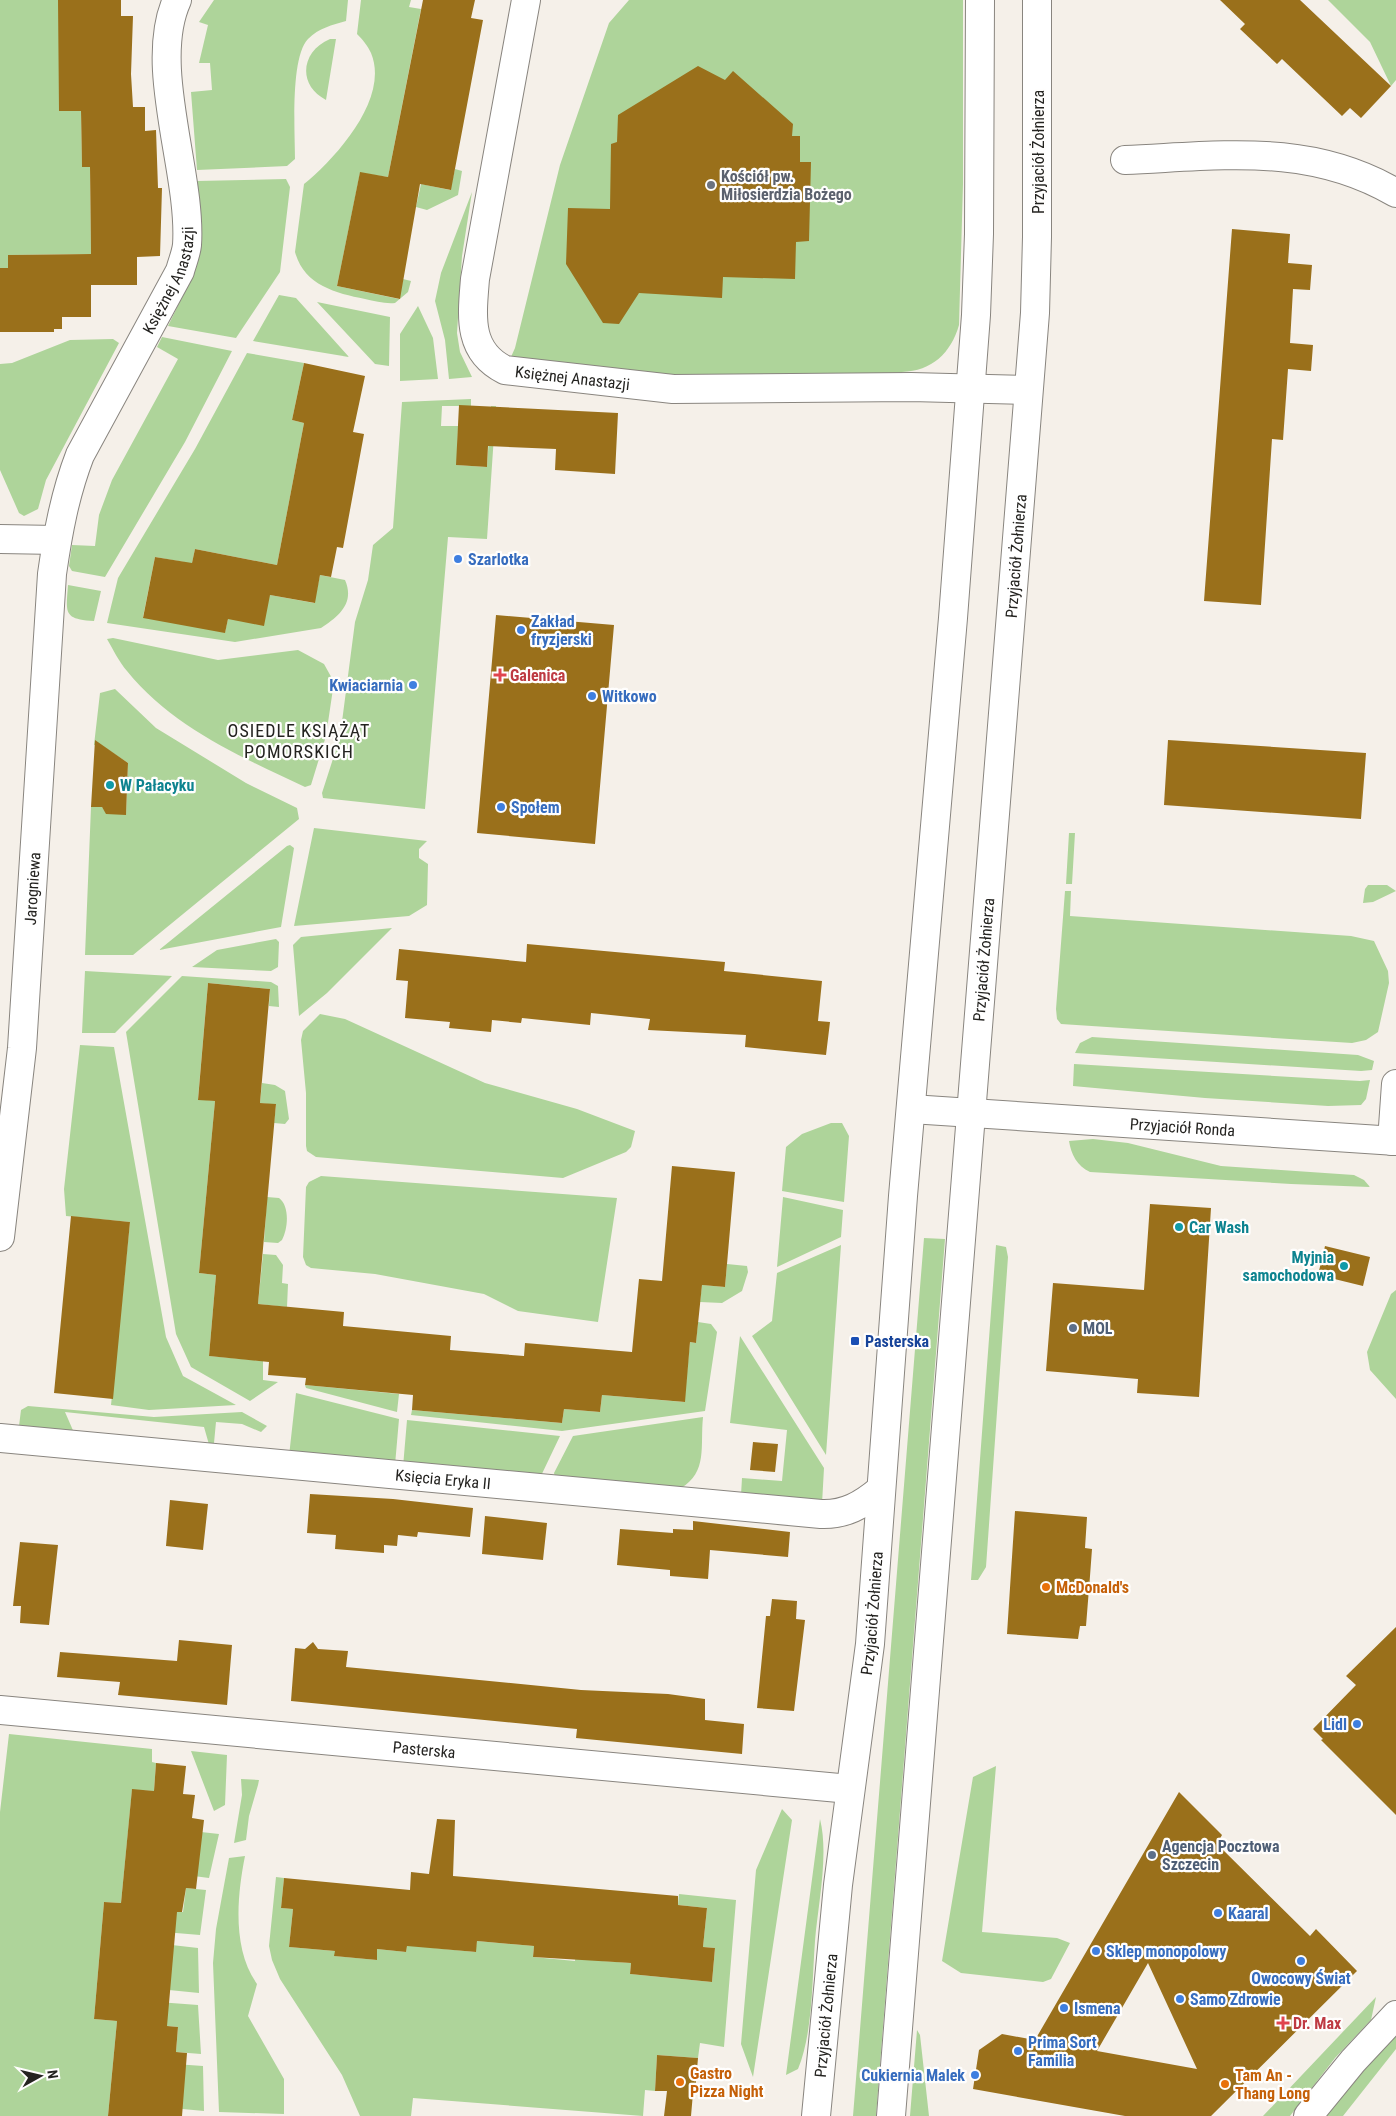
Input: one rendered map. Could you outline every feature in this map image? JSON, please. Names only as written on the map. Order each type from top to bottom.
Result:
[{"type":"street","name":"Księżnej Anastazji","points":[[56,540],[68,486],[80,455],[180,271],[187,246],[185,202],[168,70],[171,14],[177,0]]},
{"type":"street","name":"Księżnej Anastazji","points":[[526,0],[475,278],[472,307],[474,329],[480,349],[490,362],[505,370],[673,388],[911,387],[1028,390]]},
{"type":"street","name":"Przyjaciół Żołnierza","points":[[816,2116],[834,1921],[850,1789],[863,1710],[870,1644],[880,1490],[911,1109],[954,618],[979,234],[980,0]]},
{"type":"street","name":"Przyjaciół Żołnierza","points":[[891,2116],[1035,312],[1038,237],[1037,0]]},
{"type":"street","points":[[1125,160],[1266,155],[1308,159],[1348,172],[1396,194]]},
{"type":"street","points":[[0,539],[56,540]]},
{"type":"street","name":"Jarogniewa","points":[[0,1237],[22,1048],[52,574],[56,540]]},
{"type":"street","points":[[1394,1141],[1396,1084]]},
{"type":"street","points":[[911,1109],[971,1112]]},
{"type":"street","name":"Przyjaciół Ronda","points":[[971,1112],[1394,1141]]},
{"type":"street","name":"Księcia Eryka II","points":[[0,1438],[821,1514],[838,1514],[861,1506],[880,1490]]},
{"type":"street","name":"Pasterska","points":[[0,1710],[850,1789]]},
{"type":"street","points":[[1308,2116],[1353,2061],[1396,2015]]},
{"type":"green space","points":[[0,0],[58,0],[81,111],[82,166],[90,167],[91,254],[9,255],[8,275],[0,268]]},
{"type":"green space","points":[[214,0],[348,0],[346,21],[317,32],[308,39],[302,49],[296,78],[294,114],[295,159],[287,166],[197,170],[191,92],[212,90],[210,63],[199,63],[208,25],[199,22]]},
{"type":"green space","points":[[361,0],[411,0],[409,7],[421,9],[388,177],[360,173],[337,286],[399,299],[403,279],[411,281],[408,292],[395,303],[354,297],[322,286],[306,272],[299,263],[295,252],[304,184],[331,159],[357,126],[367,107],[373,89],[375,70],[371,53],[357,34]]},
{"type":"green space","points":[[629,0],[963,0],[963,184],[959,325],[951,344],[939,359],[922,368],[902,372],[904,387],[505,370],[515,348],[560,165],[609,23]]},
{"type":"green space","points":[[1328,0],[1396,0],[1396,80],[1391,86],[1370,42]]},
{"type":"green space","points":[[330,39],[336,39],[326,100],[310,86],[306,68],[313,51],[320,44]]},
{"type":"green space","points":[[455,169],[462,171],[458,195],[427,210],[416,207],[421,184],[450,190]]},
{"type":"green space","points":[[286,179],[290,187],[280,272],[236,338],[168,326],[193,275],[199,246],[197,181]]},
{"type":"green space","points":[[472,192],[462,256],[457,333],[460,352],[472,377],[449,379],[445,340],[435,301],[441,273]]},
{"type":"green space","points":[[279,295],[296,298],[349,357],[253,341]]},
{"type":"green space","points":[[317,302],[390,317],[389,366],[375,364]]},
{"type":"green space","points":[[418,306],[433,338],[438,379],[400,381],[400,334]]},
{"type":"green space","points":[[162,337],[232,351],[185,442],[105,577],[72,571],[69,566],[72,545],[95,546],[99,515],[112,480],[178,359],[157,347]]},
{"type":"green space","points":[[113,339],[119,343],[46,480],[38,509],[24,516],[19,513],[0,470],[0,364],[12,363],[70,340]]},
{"type":"green space","points":[[247,353],[304,363],[292,420],[304,423],[277,565],[195,549],[191,568],[184,562],[155,557],[143,617],[225,632],[228,619],[270,595],[314,603],[320,575],[345,580],[348,596],[344,608],[334,619],[321,628],[235,642],[107,623],[118,578],[195,449]]},
{"type":"green space","points":[[471,399],[471,406],[442,406],[441,426],[458,426],[457,465],[487,467],[491,406],[496,406],[487,539],[448,537],[425,809],[323,798],[322,793],[340,737],[355,622],[368,580],[373,545],[393,528],[402,402]]},
{"type":"green space","points":[[68,585],[101,591],[94,621],[77,618],[69,613],[67,608]]},
{"type":"green space","points":[[113,638],[218,660],[298,650],[324,664],[334,682],[326,736],[311,785],[305,787],[232,752],[165,709],[145,691],[124,667],[107,639]]},
{"type":"green space","points":[[115,689],[156,728],[246,783],[297,808],[299,819],[133,955],[85,955],[91,807],[102,807],[107,814],[126,814],[128,763],[101,745],[94,745],[100,693]]},
{"type":"green space","points":[[314,828],[427,841],[419,849],[419,858],[428,864],[427,905],[409,916],[294,926]]},
{"type":"green space","points":[[1069,833],[1075,833],[1072,884],[1066,884]]},
{"type":"green space","points":[[290,845],[294,848],[281,927],[159,950],[287,846]]},
{"type":"green space","points":[[1368,885],[1387,885],[1396,891],[1373,902],[1363,903],[1365,889]]},
{"type":"green space","points":[[1065,891],[1071,891],[1070,916],[1351,936],[1374,941],[1388,971],[1389,983],[1378,1032],[1366,1040],[1352,1043],[1061,1024],[1057,1019],[1056,1009]]},
{"type":"green space","points":[[392,928],[327,993],[299,1016],[293,945],[301,937]]},
{"type":"green space","points":[[276,939],[279,942],[278,967],[271,971],[192,967],[217,950]]},
{"type":"green space","points":[[85,971],[172,976],[115,1033],[82,1033]]},
{"type":"green space","points":[[182,976],[271,982],[278,986],[279,1007],[269,1006],[270,989],[208,983],[198,1099],[215,1101],[199,1273],[216,1275],[209,1356],[263,1361],[263,1380],[278,1382],[250,1401],[191,1367],[176,1334],[126,1032]]},
{"type":"green space","points":[[320,1014],[345,1019],[485,1083],[577,1109],[635,1131],[631,1147],[626,1152],[563,1178],[316,1157],[307,1151],[306,1146],[306,1093],[301,1040],[303,1031]]},
{"type":"green space","points":[[1092,1037],[1358,1055],[1374,1061],[1372,1070],[1361,1071],[1075,1053],[1080,1043]]},
{"type":"green space","points":[[80,1045],[114,1047],[166,1337],[183,1376],[236,1405],[149,1410],[111,1405],[130,1222],[66,1216],[64,1189]]},
{"type":"green space","points":[[1074,1064],[1360,1081],[1370,1080],[1366,1099],[1361,1105],[1328,1106],[1205,1098],[1073,1086]]},
{"type":"green space","points":[[262,1083],[275,1085],[285,1091],[289,1119],[285,1124],[274,1123],[276,1105],[260,1103]]},
{"type":"green space","points":[[831,1123],[842,1123],[849,1136],[844,1202],[782,1191],[786,1147],[802,1134]]},
{"type":"green space","points":[[1093,1139],[1128,1143],[1221,1166],[1354,1175],[1364,1180],[1370,1187],[1090,1172],[1075,1159],[1069,1141]]},
{"type":"green space","points":[[321,1176],[617,1198],[598,1322],[518,1311],[484,1294],[375,1274],[311,1268],[306,1265],[303,1257],[306,1187],[309,1182]]},
{"type":"green space","points":[[267,1197],[279,1198],[285,1206],[286,1230],[282,1240],[278,1243],[264,1242]]},
{"type":"green space","points":[[783,1197],[843,1210],[841,1237],[777,1267]]},
{"type":"green space","points":[[924,1238],[945,1239],[876,2116],[853,2116]]},
{"type":"green space","points":[[841,1245],[826,1455],[752,1336],[772,1321],[777,1273]]},
{"type":"green space","points":[[996,1245],[1006,1247],[1008,1257],[986,1567],[978,1580],[971,1580]]},
{"type":"green space","points":[[263,1254],[276,1255],[283,1265],[282,1283],[288,1284],[287,1307],[258,1304]]},
{"type":"green space","points":[[727,1264],[747,1266],[748,1272],[742,1291],[722,1303],[700,1302],[702,1285],[725,1287]]},
{"type":"green space","points":[[1396,1290],[1396,1399],[1370,1370],[1367,1352],[1391,1294]]},
{"type":"green space","points":[[698,1322],[711,1324],[717,1332],[705,1411],[562,1431],[411,1415],[412,1410],[562,1423],[564,1409],[600,1412],[602,1395],[684,1402],[690,1342],[696,1343]]},
{"type":"green space","points":[[740,1336],[824,1468],[822,1504],[741,1495],[742,1478],[782,1481],[787,1430],[730,1423]]},
{"type":"green space","points":[[305,1385],[399,1394],[397,1412],[306,1388]]},
{"type":"green space","points":[[296,1393],[399,1419],[395,1465],[289,1456]]},
{"type":"green space","points":[[28,1406],[154,1417],[242,1412],[267,1426],[261,1432],[242,1424],[216,1422],[214,1443],[217,1443],[216,1448],[210,1448],[204,1427],[65,1412],[75,1435],[19,1426],[21,1410]]},
{"type":"green space","points":[[703,1417],[702,1448],[699,1466],[690,1482],[681,1488],[556,1481],[554,1473],[573,1436]]},
{"type":"green space","points":[[407,1420],[560,1436],[539,1480],[403,1467]]},
{"type":"green space","points":[[9,1734],[152,1749],[152,1762],[156,1763],[154,1791],[132,1790],[121,1903],[104,1902],[94,2019],[117,2021],[108,2116],[0,2116],[0,1812]]},
{"type":"green space","points":[[191,1751],[227,1755],[225,1805],[214,1811]]},
{"type":"green space","points":[[996,1766],[982,1932],[1057,1938],[1070,1943],[1051,1979],[1043,1982],[961,1973],[942,1961],[973,1777]]},
{"type":"green space","points":[[241,1779],[259,1780],[249,1816],[246,1840],[234,1843],[242,1795]]},
{"type":"green space","points":[[782,1809],[792,1820],[753,2077],[741,2044],[756,1870]]},
{"type":"green space","points":[[820,1819],[823,1864],[807,2039],[798,2069],[786,2075]]},
{"type":"green space","points":[[192,1831],[219,1834],[209,1878],[186,1875]]},
{"type":"green space","points":[[245,1856],[240,1888],[240,1939],[243,1955],[257,1984],[248,2016],[284,2079],[284,2114],[219,2112],[213,1963],[216,1929],[229,1858]]},
{"type":"green space","points":[[276,1877],[284,1878],[281,1908],[293,1909],[289,1947],[335,1951],[335,1956],[377,1960],[377,1949],[406,1952],[408,1934],[434,1948],[475,1952],[477,1941],[534,1946],[533,1957],[575,1961],[576,1950],[602,1961],[631,1963],[630,1974],[712,1982],[715,1948],[703,1947],[707,1908],[678,1905],[679,1894],[736,1900],[724,2047],[700,2043],[698,2058],[657,2055],[655,2091],[645,2090],[643,2116],[413,2098],[411,2116],[360,2116],[342,2075],[280,1979],[272,1960],[269,1946]]},
{"type":"green space","points":[[186,1888],[206,1890],[200,1935],[164,1932],[166,1911],[183,1912]]},
{"type":"green space","points":[[163,1944],[198,1948],[199,1993],[159,1989]]},
{"type":"green space","points":[[1376,1997],[1371,2020],[1335,2058],[1290,2116],[1263,2116]]},
{"type":"green space","points":[[158,2002],[198,2005],[201,2054],[176,2052],[178,2027],[156,2025]]},
{"type":"green space","points":[[917,2030],[920,2035],[929,2116],[910,2116]]},
{"type":"green space","points":[[1396,2033],[1396,2049],[1343,2116],[1325,2116]]},
{"type":"green space","points":[[175,2064],[203,2066],[204,2111],[172,2108]]},
{"type":"building","points":[[58,0],[121,0],[121,16],[133,16],[131,74],[133,107],[145,107],[145,131],[156,130],[158,188],[162,188],[160,256],[137,257],[137,285],[91,285],[91,317],[62,317],[62,329],[54,329],[54,332],[0,332],[0,268],[8,268],[8,255],[91,254],[90,167],[82,167],[81,111],[59,111]]},
{"type":"building","points":[[423,0],[475,0],[471,18],[483,20],[451,190],[420,184],[400,299],[337,286],[360,172],[388,177]]},
{"type":"building","points":[[1220,0],[1300,0],[1391,86],[1361,118],[1350,108],[1342,116],[1282,59],[1277,64],[1240,29],[1245,24]]},
{"type":"building","name":"Kościół pw. Miłosierdzia Bożego","points":[[698,66],[725,80],[733,71],[793,124],[792,136],[800,136],[800,162],[811,162],[809,241],[796,242],[795,279],[723,277],[722,298],[639,293],[619,324],[603,323],[566,264],[568,208],[610,209],[611,144],[617,142],[618,115]]},
{"type":"building","points":[[1232,229],[1290,234],[1288,263],[1312,265],[1310,290],[1293,289],[1290,343],[1313,345],[1311,371],[1288,369],[1283,440],[1272,439],[1261,605],[1204,601]]},
{"type":"building","points":[[304,363],[365,376],[353,432],[364,434],[343,548],[337,547],[331,577],[320,575],[315,603],[270,595],[264,626],[228,619],[225,633],[143,618],[155,557],[192,563],[195,549],[277,565],[304,423],[292,420]]},
{"type":"building","points":[[459,405],[618,413],[615,474],[555,470],[556,449],[488,446],[487,467],[456,465]]},
{"type":"building","points":[[496,615],[614,625],[595,844],[477,833]]},
{"type":"building","name":"W Pałacyku","points":[[95,740],[128,763],[126,815],[106,814],[102,807],[91,807]]},
{"type":"building","points":[[1168,740],[1366,753],[1361,819],[1164,805]]},
{"type":"building","points":[[527,944],[725,962],[724,971],[822,981],[818,1021],[830,1022],[826,1055],[745,1047],[746,1035],[648,1030],[650,1019],[591,1013],[590,1025],[522,1018],[521,1023],[492,1020],[491,1032],[449,1028],[450,1022],[405,1018],[408,981],[396,980],[399,949],[526,962]]},
{"type":"building","points":[[208,983],[270,989],[260,1103],[276,1104],[258,1304],[344,1312],[343,1326],[451,1336],[450,1350],[524,1356],[525,1343],[632,1352],[639,1279],[662,1281],[672,1166],[735,1172],[725,1287],[702,1285],[696,1343],[690,1342],[685,1402],[602,1395],[600,1412],[564,1409],[562,1423],[412,1410],[413,1395],[305,1385],[306,1378],[268,1375],[269,1362],[209,1356],[216,1275],[199,1273],[215,1101],[198,1100]]},
{"type":"building","points":[[1150,1204],[1211,1208],[1199,1397],[1137,1393],[1138,1379],[1046,1371],[1053,1283],[1144,1290]]},
{"type":"building","points":[[71,1216],[130,1222],[113,1399],[54,1393]]},
{"type":"building","name":"Myjnia samochodowa","points":[[1325,1246],[1370,1257],[1363,1286],[1318,1275]]},
{"type":"building","points":[[753,1442],[778,1444],[775,1472],[750,1470]]},
{"type":"building","points":[[310,1494],[393,1499],[473,1508],[470,1537],[418,1532],[417,1537],[398,1535],[397,1546],[384,1545],[384,1553],[335,1549],[336,1535],[307,1533]]},
{"type":"building","points":[[170,1500],[208,1504],[203,1550],[166,1546]]},
{"type":"building","name":"McDonald's","points":[[1015,1511],[1087,1517],[1085,1548],[1092,1549],[1086,1626],[1080,1626],[1078,1639],[1007,1634]]},
{"type":"building","points":[[485,1516],[547,1523],[543,1560],[482,1554]]},
{"type":"building","points":[[693,1521],[790,1532],[788,1557],[710,1550],[708,1579],[670,1576],[670,1570],[617,1565],[620,1529],[673,1533],[673,1529],[693,1530]]},
{"type":"building","points":[[20,1542],[58,1545],[49,1625],[20,1623],[21,1606],[13,1606]]},
{"type":"building","points":[[772,1599],[797,1601],[796,1619],[805,1620],[794,1711],[757,1708],[766,1616],[770,1616]]},
{"type":"building","name":"Lidl","points":[[1396,1627],[1396,1815],[1321,1740],[1323,1739],[1313,1729],[1356,1685],[1346,1676]]},
{"type":"building","points":[[179,1640],[232,1645],[227,1705],[118,1695],[120,1682],[57,1677],[60,1652],[177,1661]]},
{"type":"building","points":[[313,1642],[318,1649],[348,1651],[346,1667],[581,1690],[668,1694],[705,1699],[705,1720],[744,1724],[742,1754],[576,1738],[577,1729],[291,1701],[295,1648],[305,1649]]},
{"type":"building","points":[[156,1763],[186,1766],[183,1794],[195,1795],[192,1818],[204,1820],[196,1889],[186,1888],[182,1912],[177,1912],[167,2026],[178,2027],[176,2052],[187,2053],[182,2116],[108,2116],[117,2021],[94,2019],[104,1902],[121,1903],[132,1789],[154,1791]]},
{"type":"building","points":[[1179,1792],[1222,1835],[1217,1844],[1310,1936],[1316,1929],[1357,1971],[1211,2116],[1125,2116],[973,2089],[979,2050],[1002,2034],[1035,2040]],"holes":[[[1148,1963],[1197,2069],[1097,2051]]]},
{"type":"building","points":[[437,1819],[455,1820],[453,1876],[678,1896],[678,1905],[707,1908],[703,1947],[715,1948],[712,1982],[630,1974],[631,1963],[533,1957],[534,1946],[477,1941],[476,1952],[407,1946],[406,1952],[377,1949],[377,1960],[334,1956],[335,1951],[289,1947],[293,1909],[281,1908],[284,1878],[410,1890],[411,1872],[429,1874]]},
{"type":"building","points":[[657,2055],[698,2058],[691,2116],[664,2116],[667,2091],[655,2091]]},
{"type":"place","name":"Kościół pw. Miłosierdzia Bożego","points":[[711,185]]},
{"type":"place","name":"Szarlotka","points":[[458,559]]},
{"type":"place","name":"Zakład fryzjerski","points":[[521,630]]},
{"type":"place","name":"Galenica","points":[[500,675]]},
{"type":"place","name":"Kwiaciarnia","points":[[413,685]]},
{"type":"place","name":"Witkowo","points":[[592,696]]},
{"type":"place","name":"W Pałacyku","points":[[110,785]]},
{"type":"place","name":"Społem","points":[[501,807]]},
{"type":"place","name":"Car Wash","points":[[1179,1227]]},
{"type":"place","name":"Myjnia samochodowa","points":[[1344,1266]]},
{"type":"place","name":"MOL","points":[[1073,1328]]},
{"type":"place","name":"Pasterska","points":[[855,1341]]},
{"type":"place","name":"McDonald's","points":[[1046,1587]]},
{"type":"place","name":"Lidl","points":[[1357,1724]]},
{"type":"place","name":"Agencja Pocztowa Szczecin","points":[[1152,1855]]},
{"type":"place","name":"Kaaral","points":[[1218,1913]]},
{"type":"place","name":"Sklep monopolowy","points":[[1096,1951]]},
{"type":"place","name":"Owocowy Świat","points":[[1301,1961]]},
{"type":"place","name":"Samo Zdrowie","points":[[1180,1999]]},
{"type":"place","name":"Ismena","points":[[1064,2008]]},
{"type":"place","name":"Dr. Max","points":[[1283,2023]]},
{"type":"place","name":"Prima Sort Familia","points":[[1018,2051]]},
{"type":"place","name":"Cukiernia Malek","points":[[975,2075]]},
{"type":"place","name":"Gastro Pizza Night","points":[[680,2082]]},
{"type":"place","name":"Tam An - Thang Long","points":[[1225,2084]]},
{"type":"district","name":"OSIEDLE KSIĄŻĄT POMORSKICH","points":[[299,741]]}]
